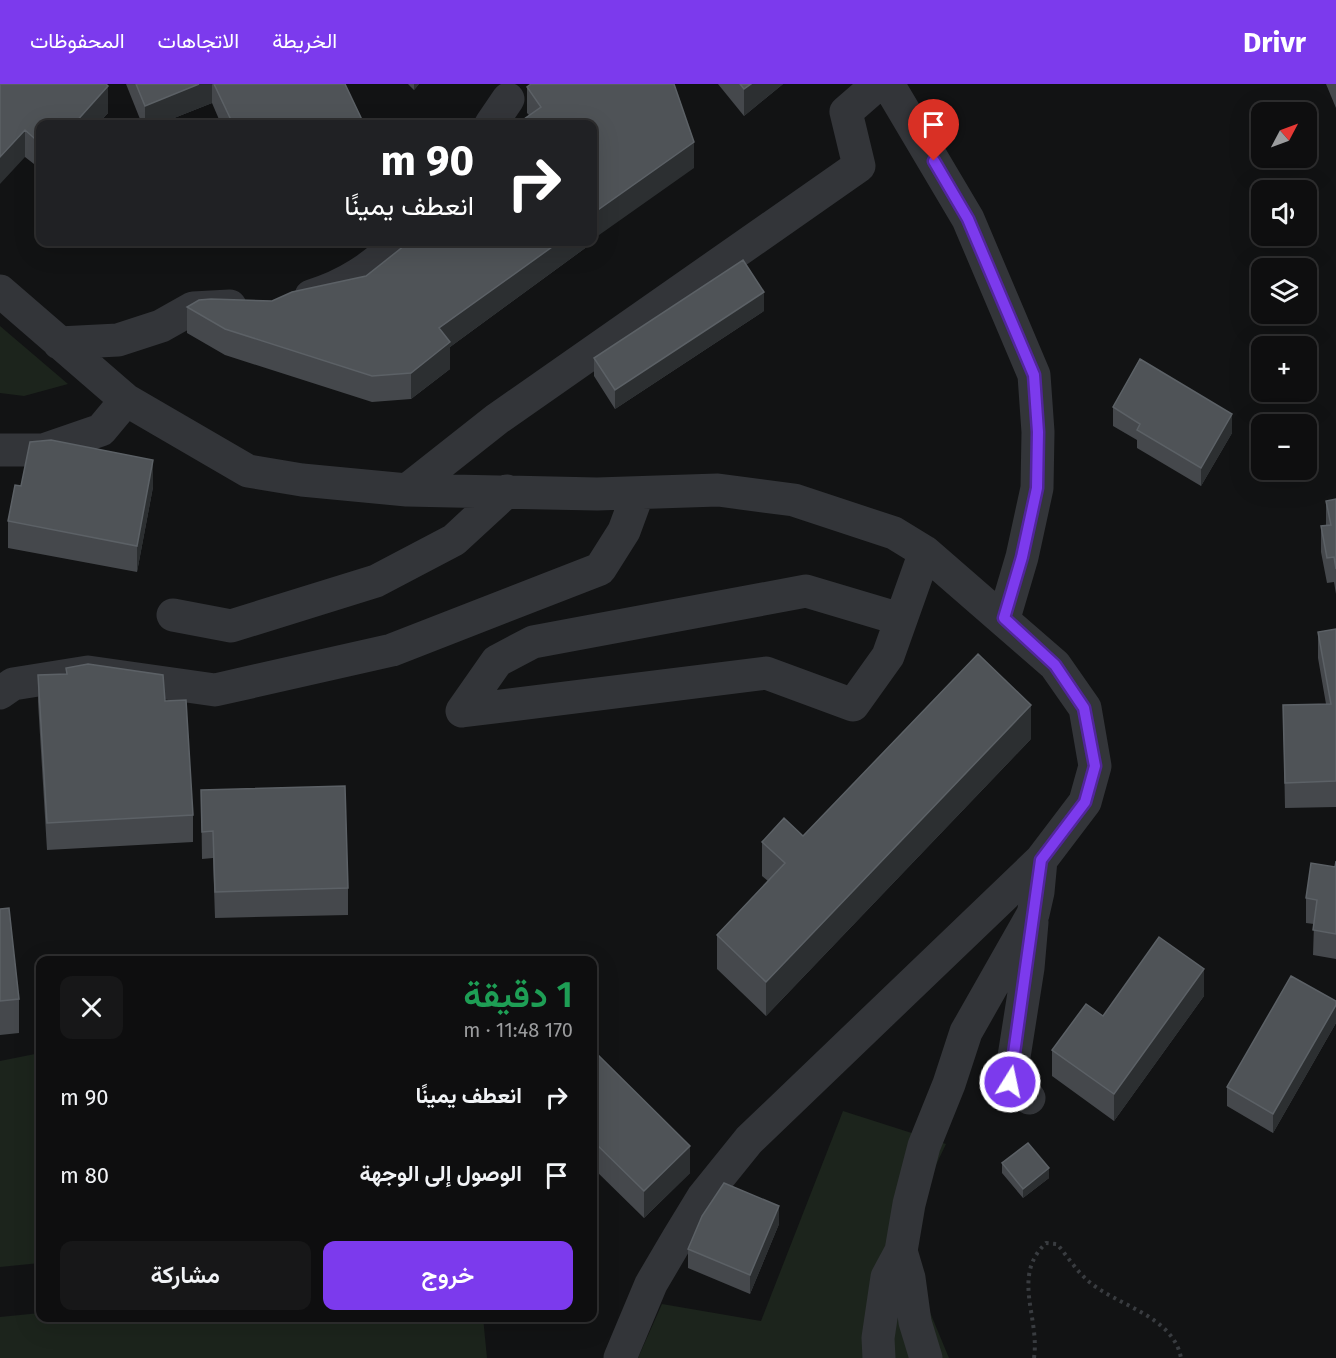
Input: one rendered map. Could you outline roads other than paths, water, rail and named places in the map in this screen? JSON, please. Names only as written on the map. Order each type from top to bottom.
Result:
[{"type":"street","points":[[407,490],[497,419],[860,166],[846,112],[878,84]]},
{"type":"street","points":[[888,84],[968,219],[1034,375],[1038,432],[1037,488],[1022,557],[1004,618]]},
{"type":"street","points":[[59,343],[118,340],[161,326],[193,308],[271,303],[301,299],[336,289],[375,266],[395,246]]},
{"type":"street","points":[[0,291],[126,400],[248,471],[302,480],[407,490],[638,493],[718,490],[794,500],[894,533],[925,552],[1004,618],[1055,665],[1084,708],[1095,766],[1085,802],[1041,860],[986,911],[889,1009],[749,1140],[703,1197],[678,1238],[651,1284],[620,1358]]},
{"type":"street","points":[[0,450],[43,450],[101,430],[126,400]]},
{"type":"street","points":[[173,615],[231,626],[376,580],[454,540],[507,491]]},
{"type":"street","points":[[0,693],[13,684],[88,672],[216,690],[392,650],[600,569],[624,531],[638,493]]},
{"type":"street","points":[[900,619],[806,591],[533,642],[497,661],[462,711],[766,673],[853,705],[888,656],[925,552]]},
{"type":"street","points":[[1029,1098],[1010,1082],[1027,978],[1041,860]]},
{"type":"street","points":[[879,1358],[878,1338],[887,1277],[901,1251],[909,1204],[924,1146],[949,1084],[966,1032],[1033,914]]},
{"type":"street","points":[[901,1251],[909,1278],[915,1322],[926,1358]]}]
